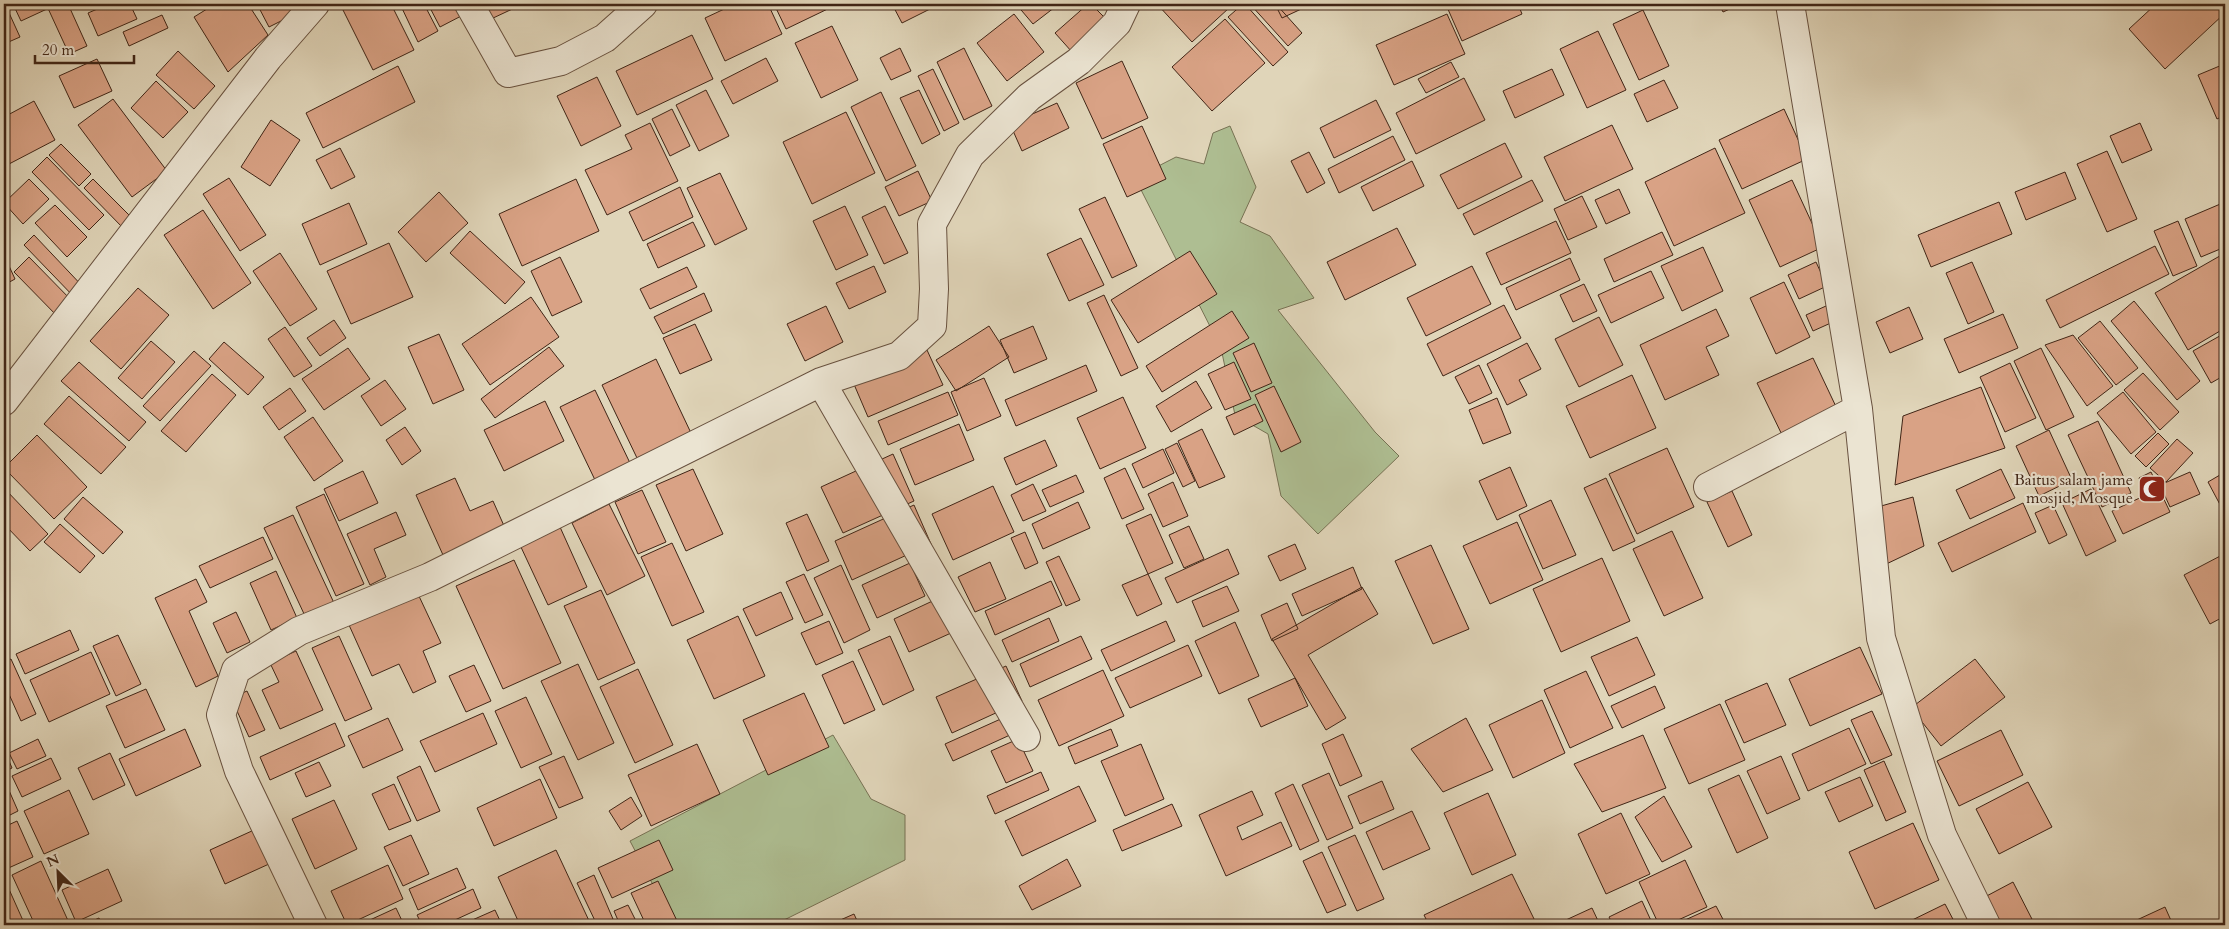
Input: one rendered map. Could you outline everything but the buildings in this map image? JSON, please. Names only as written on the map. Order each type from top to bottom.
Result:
[{"type":"street","points":[[4,401],[268,58],[315,4]]},
{"type":"street","points":[[468,4],[508,73],[561,61],[605,38],[643,4]]},
{"type":"street","points":[[312,925],[239,771],[221,715],[236,670],[299,631],[430,577],[820,382],[899,356],[932,326],[934,289],[932,224],[970,155],[1029,97],[1078,61],[1092,48],[1117,23],[1126,4]]},
{"type":"street","points":[[1790,4],[1858,408],[1880,638],[1942,835],[1986,925]]},
{"type":"street","points":[[820,382],[1026,737]]},
{"type":"street","points":[[1708,487],[1858,408]]},
{"type":"green space","points":[[1230,126],[1256,187],[1240,222],[1270,236],[1314,298],[1278,310],[1375,432],[1399,456],[1318,534],[1281,496],[1268,434],[1235,415],[1221,348],[1135,178],[1176,157],[1204,164],[1213,133]]},
{"type":"green space","points":[[833,735],[871,799],[905,815],[905,860],[774,925],[674,925],[630,841]]},
{"type":"place","name":"Baitus salam jame mosjid, Mosque","points":[[2152,489]]}]
